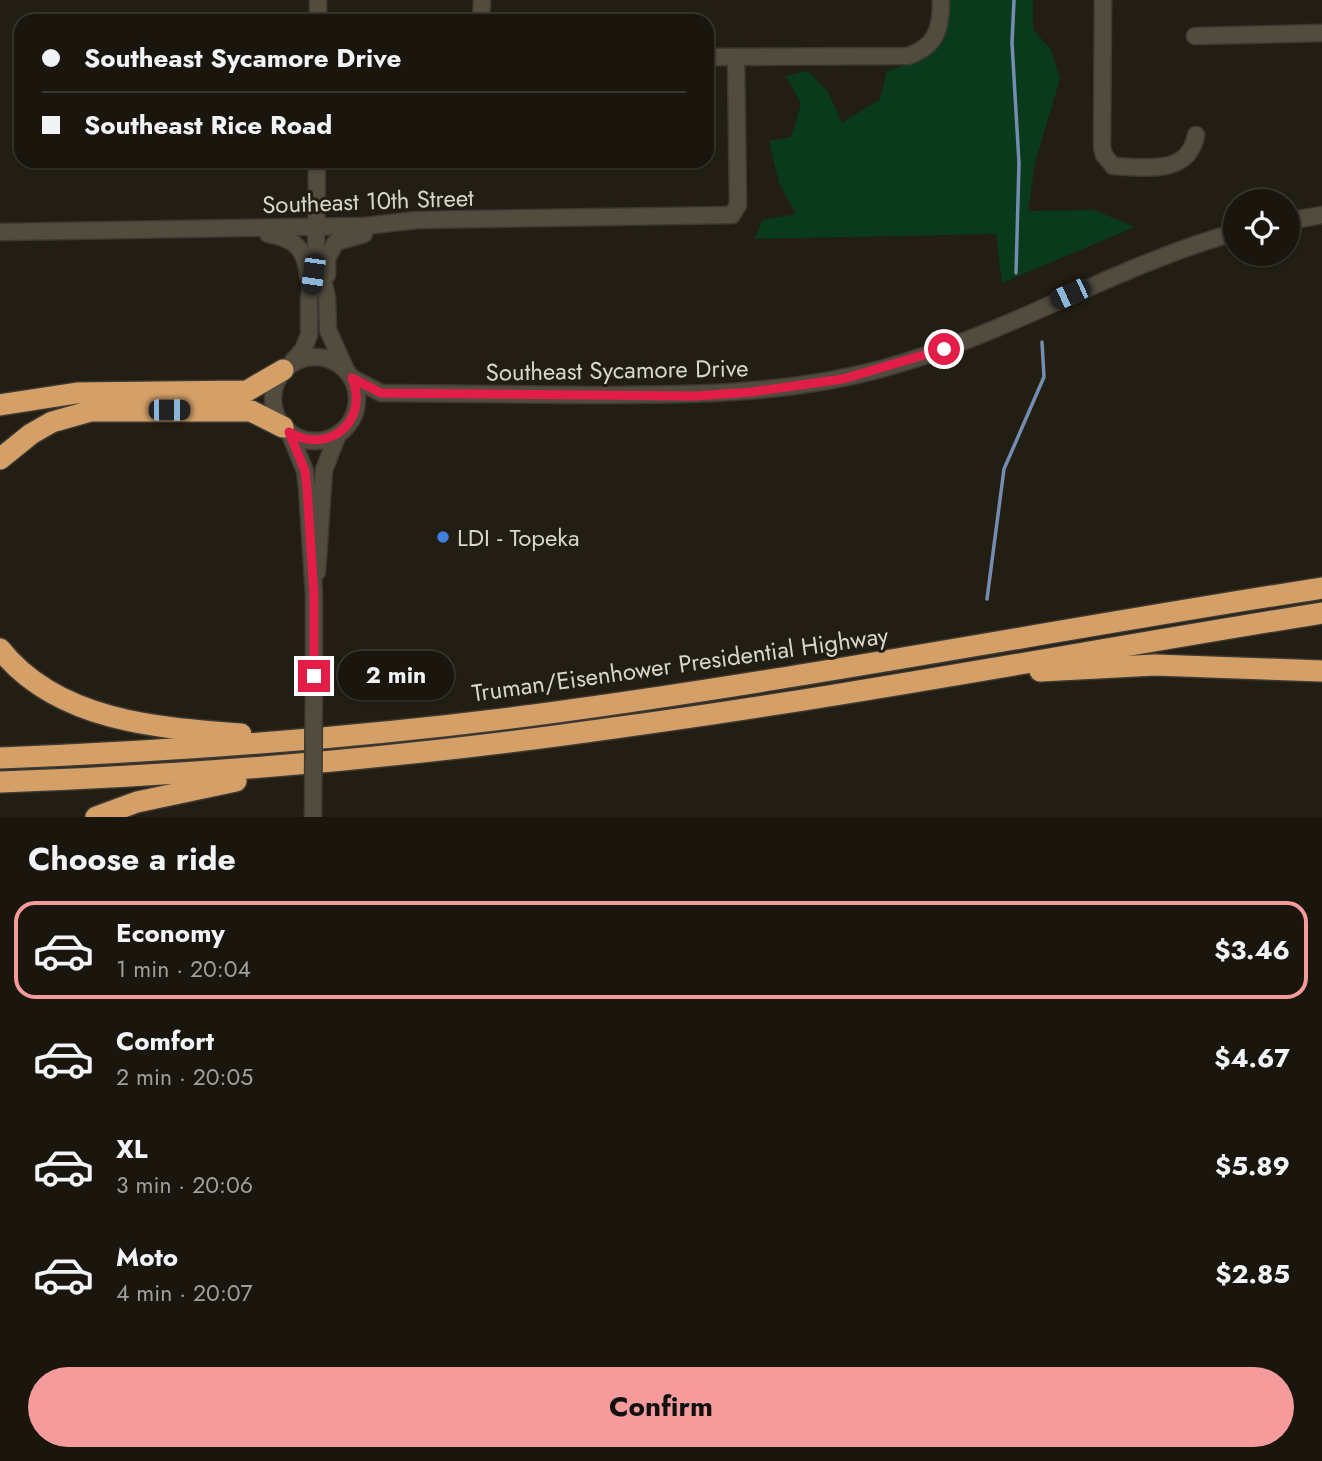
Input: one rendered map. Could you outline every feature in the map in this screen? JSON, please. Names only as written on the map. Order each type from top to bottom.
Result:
[{"type":"highway","points":[[0,405],[77,393],[247,391],[286,368]]},
{"type":"highway","points":[[0,459],[14,445],[52,422],[91,411],[251,411],[286,430]]},
{"type":"highway","name":"Truman/Eisenhower Presidential Highway","points":[[0,758],[175,749],[366,734],[668,696],[1322,588]]},
{"type":"highway","name":"Truman/Eisenhower Presidential Highway","points":[[0,782],[181,773],[372,757],[613,729],[1322,613]]},
{"type":"highway","points":[[0,649],[22,670],[65,698],[93,711],[136,723],[250,734],[366,734]]},
{"type":"highway","points":[[937,676],[1155,665],[1322,671]]},
{"type":"highway","points":[[96,817],[136,802],[192,789],[372,757]]},
{"type":"street","points":[[714,57],[900,58],[927,47],[940,28],[942,0]]},
{"type":"street","points":[[1103,0],[1102,147],[1107,162],[1113,166],[1125,167],[1163,167],[1177,164],[1191,152],[1196,135]]},
{"type":"street","points":[[1195,36],[1322,33]]},
{"type":"street","name":"Southeast 10th Street","points":[[0,232],[317,227],[417,220],[729,215],[736,211],[736,57]]},
{"type":"street","points":[[313,817],[314,595],[305,471],[274,409],[272,399],[274,389],[286,368],[307,342],[309,299],[316,249],[317,168]]},
{"type":"street","points":[[1300,219],[1322,215]]},
{"type":"street","points":[[286,430],[302,439],[317,441],[338,434],[351,422],[357,405],[349,374],[328,330],[327,258],[336,242],[392,223]]},
{"type":"street","points":[[228,229],[292,240],[302,250],[307,263],[309,299]]},
{"type":"street","name":"Southeast Sycamore Drive","points":[[349,374],[372,391],[389,394],[696,396],[801,386],[843,379],[924,356],[1001,326],[1155,257],[1223,236]]},
{"type":"street","points":[[316,249],[327,298]]},
{"type":"street","points":[[286,368],[303,358],[318,357],[333,361],[349,374]]},
{"type":"street","points":[[314,595],[320,550],[324,470],[338,434]]},
{"type":"green space","points":[[949,0],[1033,0],[1033,29],[1051,50],[1060,79],[1035,163],[1028,211],[1094,210],[1135,227],[1002,283],[996,234],[755,239],[762,220],[796,214],[779,183],[769,141],[791,137],[801,104],[786,76],[808,71],[828,92],[842,123],[880,99],[887,71],[915,61],[934,49],[945,30]]},
{"type":"waterway","points":[[1014,0],[1012,43],[1019,163],[1016,273]]},
{"type":"waterway","points":[[987,599],[1004,469],[1044,377],[1042,342]]},
{"type":"place","name":"LDI - Topeka","points":[[443,537]]},
{"type":"route","points":[[314,676],[314,595],[307,488],[305,471],[289,432],[302,439],[317,441],[331,438],[345,429],[355,414],[357,405],[356,387],[352,378],[372,391],[381,393],[719,395],[843,379],[944,349]]}]
